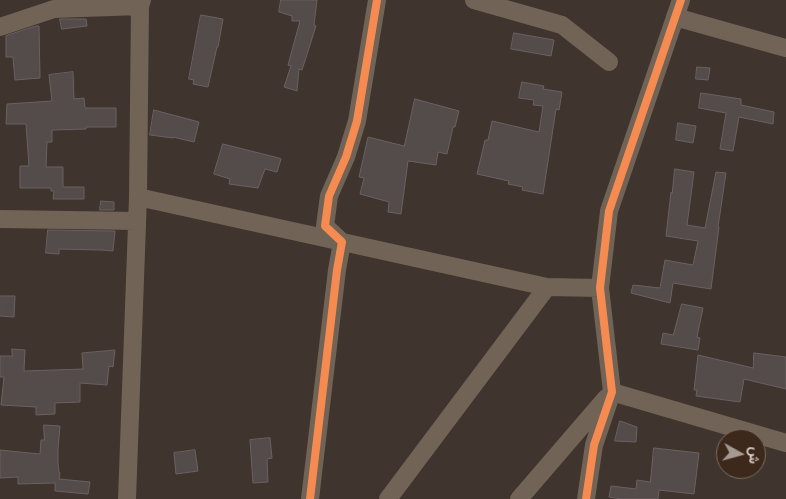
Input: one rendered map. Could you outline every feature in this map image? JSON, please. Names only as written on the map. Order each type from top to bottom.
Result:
[{"type":"street","points":[[342,242],[325,226],[329,196],[346,158],[357,120],[378,0]]},
{"type":"street","points":[[474,0],[562,25],[609,62]]},
{"type":"street","points":[[586,499],[594,445],[612,392],[600,288],[609,211],[681,0]]},
{"type":"street","points":[[0,27],[54,9],[141,3],[138,197],[127,499]]},
{"type":"street","points":[[675,16],[786,48]]},
{"type":"street","points":[[138,197],[547,287],[600,288]]},
{"type":"street","points":[[0,219],[137,221]]},
{"type":"street","points":[[310,499],[337,270],[342,242]]},
{"type":"street","points":[[388,499],[547,287]]},
{"type":"street","points":[[612,392],[786,443]]},
{"type":"street","points":[[519,499],[612,392]]},
{"type":"building","points":[[281,0],[317,0],[314,25],[316,26],[302,70],[299,69],[297,91],[284,87],[291,66],[288,65],[300,21],[292,21],[292,16],[279,12]]},
{"type":"building","points":[[201,15],[223,19],[208,87],[193,84],[194,80],[189,79]]},
{"type":"building","points":[[60,19],[86,19],[87,26],[62,29]]},
{"type":"building","points":[[39,26],[40,78],[15,80],[13,57],[6,57],[6,36]]},
{"type":"building","points":[[514,33],[554,40],[551,56],[511,49]]},
{"type":"building","points":[[697,67],[710,68],[708,80],[696,79]]},
{"type":"building","points":[[73,72],[74,99],[84,98],[85,108],[116,108],[116,127],[52,130],[52,142],[47,142],[46,167],[63,167],[63,187],[84,187],[84,199],[53,199],[54,191],[51,191],[51,188],[20,188],[20,166],[29,166],[26,124],[6,124],[7,104],[52,101],[49,75]]},
{"type":"building","points":[[522,82],[544,86],[543,89],[562,92],[559,110],[556,109],[543,194],[522,190],[523,187],[508,184],[509,181],[477,174],[485,140],[488,140],[492,121],[539,132],[543,106],[533,105],[534,100],[519,98]]},
{"type":"building","points":[[701,93],[741,99],[741,105],[774,112],[773,124],[739,117],[733,151],[720,149],[726,113],[699,108]]},
{"type":"building","points":[[415,99],[459,111],[447,154],[438,152],[436,165],[408,161],[401,214],[388,212],[389,202],[360,194],[364,178],[359,177],[368,137],[404,146]]},
{"type":"building","points":[[154,110],[199,122],[194,142],[173,137],[150,135]]},
{"type":"building","points":[[678,123],[696,126],[693,143],[676,140]]},
{"type":"building","points":[[223,144],[281,159],[277,172],[265,169],[258,188],[229,184],[230,179],[214,174]]},
{"type":"building","points":[[675,169],[694,172],[687,225],[705,228],[716,172],[726,173],[711,289],[673,283],[670,303],[631,293],[633,285],[660,288],[665,260],[693,265],[698,241],[666,236]]},
{"type":"building","points":[[101,201],[114,202],[114,210],[100,210]]},
{"type":"building","points":[[48,230],[115,231],[113,251],[59,249],[59,254],[46,253]]},
{"type":"building","points":[[0,296],[15,296],[14,317],[0,316]]},
{"type":"building","points":[[682,304],[703,308],[697,337],[700,338],[698,350],[661,344],[663,333],[673,335]]},
{"type":"building","points":[[12,349],[25,350],[24,371],[83,369],[82,353],[115,350],[113,367],[109,366],[107,385],[80,383],[80,402],[55,403],[55,414],[36,415],[36,407],[1,405],[4,377],[0,377],[0,356],[12,356]]},
{"type":"building","points":[[754,353],[786,357],[786,389],[744,379],[740,402],[696,396],[697,390],[694,390],[698,355],[753,368]]},
{"type":"building","points":[[620,421],[637,427],[636,442],[615,441]]},
{"type":"building","points":[[44,425],[60,426],[58,449],[59,479],[90,482],[88,494],[55,491],[55,483],[18,484],[18,477],[0,478],[0,450],[40,454],[41,440],[44,440]]},
{"type":"building","points":[[270,438],[272,458],[267,459],[268,482],[253,483],[250,440]]},
{"type":"building","points":[[654,448],[699,453],[694,494],[659,490],[658,499],[609,497],[611,486],[636,489],[637,480],[650,482]]},
{"type":"building","points":[[195,450],[198,471],[176,474],[174,453]]},
{"type":"cycle path","points":[[310,499],[337,270],[342,242],[325,226],[329,196],[346,157],[357,121],[377,0]]},
{"type":"cycle path","points":[[586,499],[594,445],[612,392],[600,288],[609,211],[681,0]]}]
